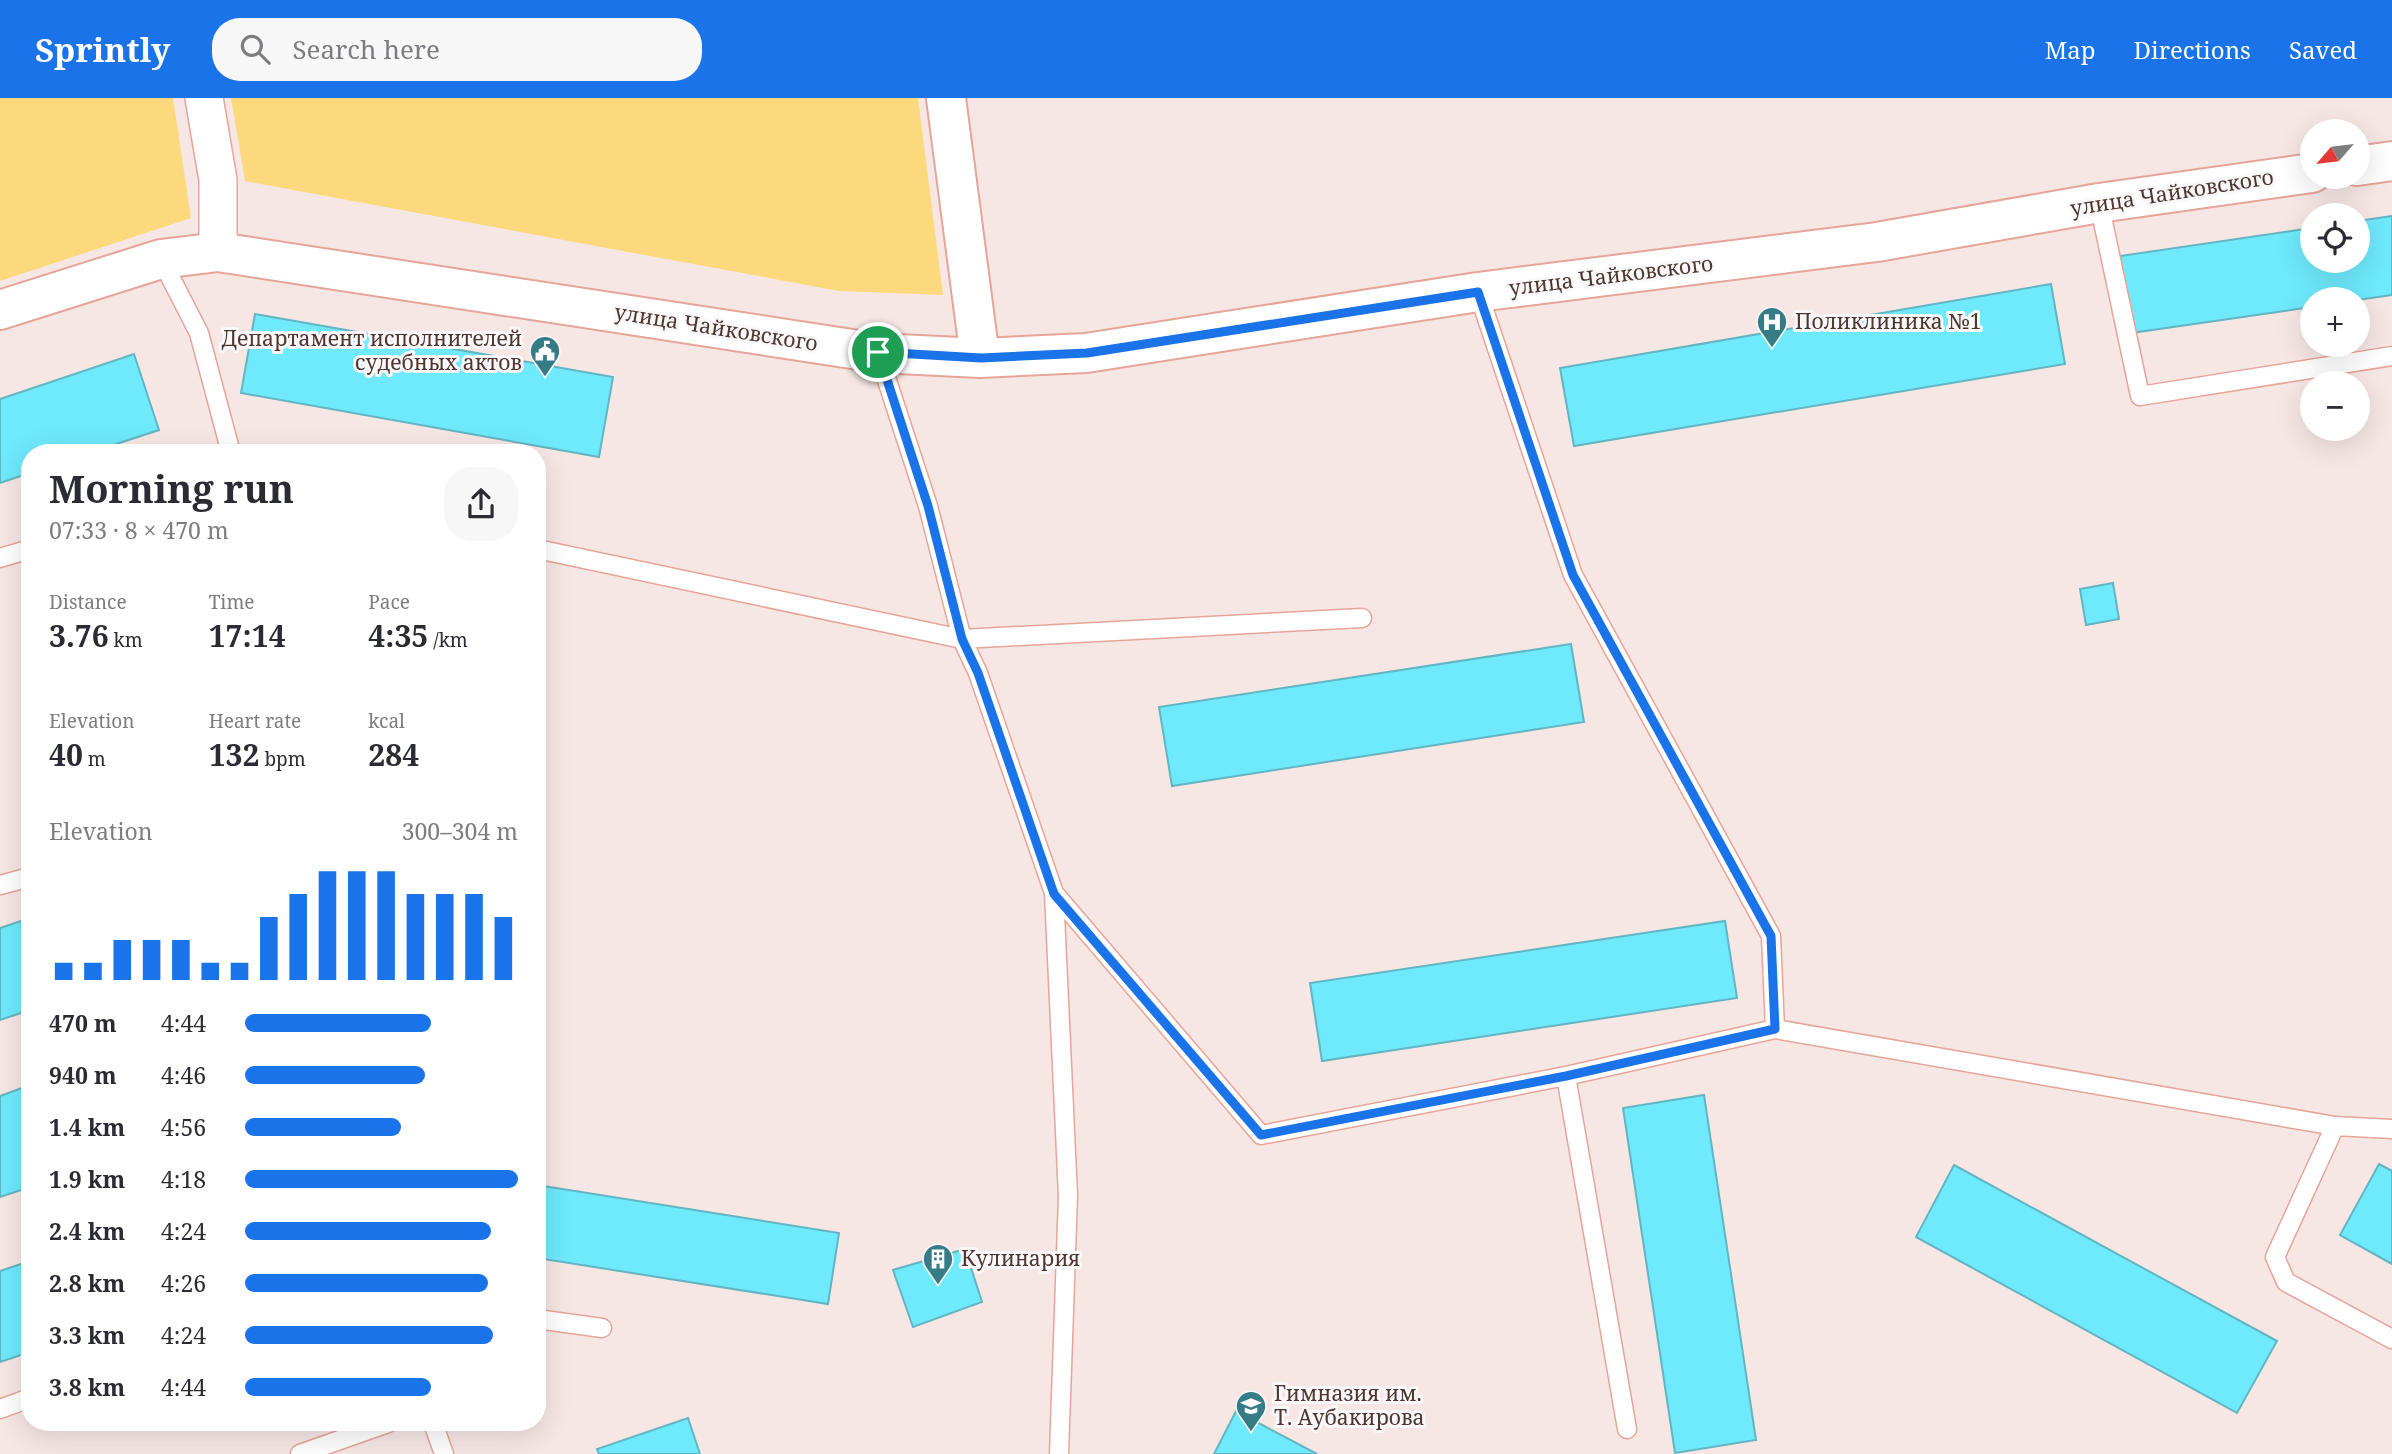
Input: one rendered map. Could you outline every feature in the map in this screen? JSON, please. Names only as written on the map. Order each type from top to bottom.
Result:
[{"type":"street","points":[[204,98],[218,180],[218,252]]},
{"type":"street","points":[[946,98],[981,358]]},
{"type":"street","points":[[2370,164],[2392,161]]},
{"type":"street","name":"улица Чайковского","points":[[0,310],[161,259],[218,252],[878,352],[981,358],[1087,353],[1478,292],[1877,242],[2099,203],[2300,175]]},
{"type":"lane","points":[[2099,203],[2140,396],[2392,356]]},
{"type":"lane","points":[[161,259],[199,333],[229,444]]},
{"type":"lane","points":[[1478,292],[1573,575],[1771,936],[1775,1029]]},
{"type":"lane","points":[[878,352],[928,506],[962,639],[978,673],[1054,894],[1069,1196],[1059,1454]]},
{"type":"lane","points":[[546,551],[962,639],[1362,618]]},
{"type":"lane","points":[[0,558],[21,552]]},
{"type":"lane","points":[[0,886],[21,880]]},
{"type":"lane","points":[[1054,894],[1261,1135],[1566,1076],[1775,1029],[2335,1126],[2392,1129]]},
{"type":"lane","points":[[1566,1076],[1627,1429]]},
{"type":"lane","points":[[2335,1126],[2275,1257],[2286,1282],[2392,1339]]},
{"type":"lane","points":[[546,1320],[601,1328]]},
{"type":"lane","points":[[0,1409],[21,1401]]},
{"type":"lane","points":[[300,1454],[365,1431]]},
{"type":"lane","points":[[436,1431],[444,1454]]},
{"type":"shaded area","points":[[0,98],[173,98],[191,218],[0,281]]},
{"type":"shaded area","points":[[231,98],[918,98],[943,295],[839,291],[245,181]]},
{"type":"building","points":[[2392,216],[2392,295],[2370,298],[2370,287],[2300,287],[2300,309],[2131,333],[2120,256],[2300,230],[2300,273],[2370,273],[2370,219]]},
{"type":"building","points":[[2051,284],[2065,364],[1574,446],[1560,368]]},
{"type":"building","points":[[255,314],[613,377],[599,457],[546,448],[546,444],[526,444],[241,393]]},
{"type":"building","points":[[134,354],[159,430],[116,444],[21,444],[21,476],[0,483],[0,399]]},
{"type":"building","points":[[2113,583],[2119,619],[2086,625],[2080,589]]},
{"type":"building","points":[[1571,644],[1584,722],[1172,786],[1159,707]]},
{"type":"building","points":[[21,921],[21,1013],[0,1020],[0,928]]},
{"type":"building","points":[[1725,921],[1737,998],[1322,1061],[1310,983]]},
{"type":"building","points":[[21,1088],[21,1190],[0,1197],[0,1096]]},
{"type":"building","points":[[1704,1095],[1756,1440],[1675,1453],[1623,1108]]},
{"type":"building","points":[[2379,1164],[2392,1171],[2392,1264],[2340,1235]]},
{"type":"building","points":[[1954,1165],[2277,1341],[2237,1413],[1916,1237]]},
{"type":"building","points":[[546,1186],[839,1233],[828,1304],[546,1259]]},
{"type":"building","name":"Кулинария","points":[[965,1249],[982,1302],[913,1327],[893,1270]]},
{"type":"building","points":[[21,1264],[21,1355],[0,1362],[0,1271]]},
{"type":"building","name":"Гимназия им. Т. Аубакирова","points":[[1236,1411],[1317,1454],[1214,1454]]},
{"type":"building","points":[[688,1418],[700,1454],[599,1454],[597,1449]]},
{"type":"place","name":"Поликлиника №1","points":[[1772,349]]},
{"type":"place","name":"Департамент исполнителей судебных актов","points":[[545,378]]},
{"type":"place","name":"Кулинария","points":[[938,1286]]},
{"type":"place","name":"Гимназия им. Т. Аубакирова","points":[[1251,1433]]},
{"type":"route","points":[[1478,292],[1573,575],[1771,936],[1775,1029],[1566,1076],[1261,1135],[1054,894],[978,673],[962,639],[928,506],[878,352],[981,358],[1087,353],[1478,292]]}]
